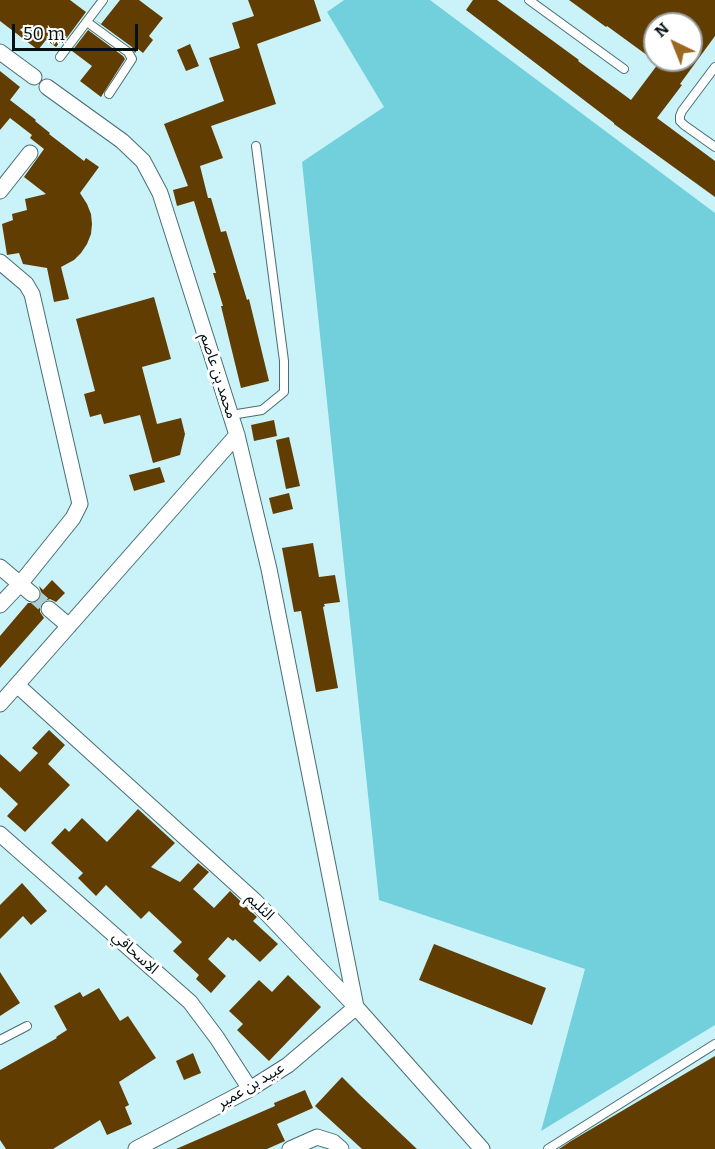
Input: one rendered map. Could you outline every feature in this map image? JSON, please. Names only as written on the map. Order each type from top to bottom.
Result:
[{"type":"street","points":[[0,52],[34,77]]},
{"type":"street","name":"محمد بن عاصم","points":[[0,704],[237,435],[160,193],[142,161],[122,141],[47,87]]},
{"type":"street","points":[[0,191],[30,153]]},
{"type":"street","points":[[0,262],[26,284],[32,294],[80,504],[73,518],[20,584],[0,605]]},
{"type":"street","points":[[237,435],[269,569],[356,1007]]},
{"type":"street","points":[[0,567],[32,594]]},
{"type":"street","points":[[49,609],[69,626]]},
{"type":"street","name":"الثليم","points":[[17,685],[255,901],[356,1007],[482,1149]]},
{"type":"street","name":"الاسحاقي","points":[[0,834],[190,1002],[250,1089]]},
{"type":"street","name":"عبيد بن عمير","points":[[136,1149],[250,1089],[288,1065],[356,1007]]},
{"type":"street","points":[[290,1149],[317,1137],[333,1142],[341,1149]]},
{"type":"lane","points":[[60,57],[103,0]]},
{"type":"lane","points":[[529,0],[624,69]]},
{"type":"lane","points":[[87,22],[128,52],[132,59],[109,94]]},
{"type":"lane","points":[[715,67],[682,111],[680,121],[715,147]]},
{"type":"lane","points":[[231,415],[262,410],[284,392],[284,361],[256,147]]},
{"type":"lane","points":[[0,1040],[27,1026]]},
{"type":"lane","points":[[548,1149],[715,1044]]},
{"type":"shaded area","points":[[344,0],[430,0],[715,213],[715,1025],[541,1131],[585,969],[379,900],[302,162],[384,107],[327,12]]},
{"type":"building","points":[[0,0],[70,0],[86,12],[63,43],[60,42],[56,47],[46,40],[38,50],[0,21]]},
{"type":"building","points":[[120,0],[139,0],[163,18],[149,36],[153,40],[143,53],[138,49],[135,53],[132,47],[95,20],[101,24]]},
{"type":"building","points":[[248,0],[314,0],[321,21],[257,44],[276,104],[211,126],[223,158],[200,166],[208,198],[211,198],[221,232],[226,231],[247,300],[249,299],[269,381],[241,388],[221,306],[223,306],[213,273],[216,273],[194,201],[177,206],[173,190],[188,186],[164,124],[224,101],[209,58],[240,48],[232,23],[254,16]]},
{"type":"building","points":[[473,0],[497,0],[631,100],[652,72],[689,72],[680,84],[682,85],[657,118],[715,161],[715,197],[614,124],[466,10]]},
{"type":"building","points":[[569,0],[715,0],[715,36],[703,52],[703,12],[643,12],[643,52]]},
{"type":"building","points":[[88,30],[125,59],[101,97],[80,81],[92,66],[72,51]]},
{"type":"building","points":[[190,44],[199,66],[186,71],[177,50]]},
{"type":"building","points":[[0,71],[20,87],[10,100],[84,161],[86,158],[99,167],[80,193],[91,214],[91,234],[81,253],[61,267],[69,299],[54,302],[47,268],[23,264],[19,253],[7,255],[2,224],[13,220],[12,214],[27,210],[25,199],[46,194],[24,177],[44,149],[30,138],[32,135],[10,118],[0,130]]},
{"type":"building","points":[[154,297],[171,359],[142,367],[157,424],[181,418],[185,434],[180,455],[153,463],[140,415],[104,424],[101,414],[90,417],[84,394],[95,391],[76,319]]},
{"type":"building","points":[[274,420],[277,436],[254,441],[251,425]]},
{"type":"building","points":[[289,437],[300,486],[286,489],[276,440]]},
{"type":"building","points":[[160,467],[165,482],[134,491],[129,475]]},
{"type":"building","points":[[289,493],[293,509],[273,514],[269,498]]},
{"type":"building","points":[[313,543],[319,577],[335,575],[340,602],[324,604],[323,607],[338,688],[316,692],[301,611],[294,612],[282,548]]},
{"type":"building","points":[[52,580],[65,593],[56,602],[50,599],[42,602],[40,612],[44,618],[0,668],[0,636],[28,603],[40,600],[42,595],[39,586],[43,590]]},
{"type":"building","points":[[49,730],[65,745],[48,764],[70,785],[25,832],[7,816],[18,804],[0,787],[0,754],[20,772],[38,753],[32,748]]},
{"type":"building","points":[[138,809],[175,843],[151,867],[180,882],[198,863],[209,872],[193,889],[214,908],[230,891],[257,917],[253,921],[278,944],[260,962],[235,939],[233,941],[228,937],[208,959],[226,976],[211,993],[196,979],[199,975],[173,951],[182,942],[149,911],[141,919],[106,885],[96,896],[78,878],[83,873],[51,843],[65,828],[69,832],[82,818],[107,842]]},
{"type":"building","points":[[22,883],[47,911],[31,925],[23,916],[0,939],[0,905]]},
{"type":"building","points":[[434,944],[546,988],[532,1025],[419,980]]},
{"type":"building","points":[[0,972],[20,1003],[0,1016]]},
{"type":"building","points":[[288,975],[321,1007],[269,1061],[237,1030],[243,1024],[229,1011],[259,980],[272,992]]},
{"type":"building","points":[[99,988],[120,1021],[128,1016],[156,1058],[119,1082],[129,1105],[125,1107],[132,1124],[107,1135],[100,1120],[53,1149],[6,1149],[0,1140],[0,1070],[67,1030],[54,1006],[80,992],[83,997]]},
{"type":"building","points":[[193,1053],[201,1073],[184,1080],[176,1061]]},
{"type":"building","points":[[715,1056],[715,1149],[559,1149],[571,1141]]},
{"type":"building","points":[[342,1077],[417,1149],[362,1149],[315,1106]]},
{"type":"building","points":[[305,1090],[313,1108],[277,1124],[285,1141],[267,1149],[176,1149],[275,1106],[274,1103]]},
{"type":"tunnel","points":[[32,594],[49,609]]}]
